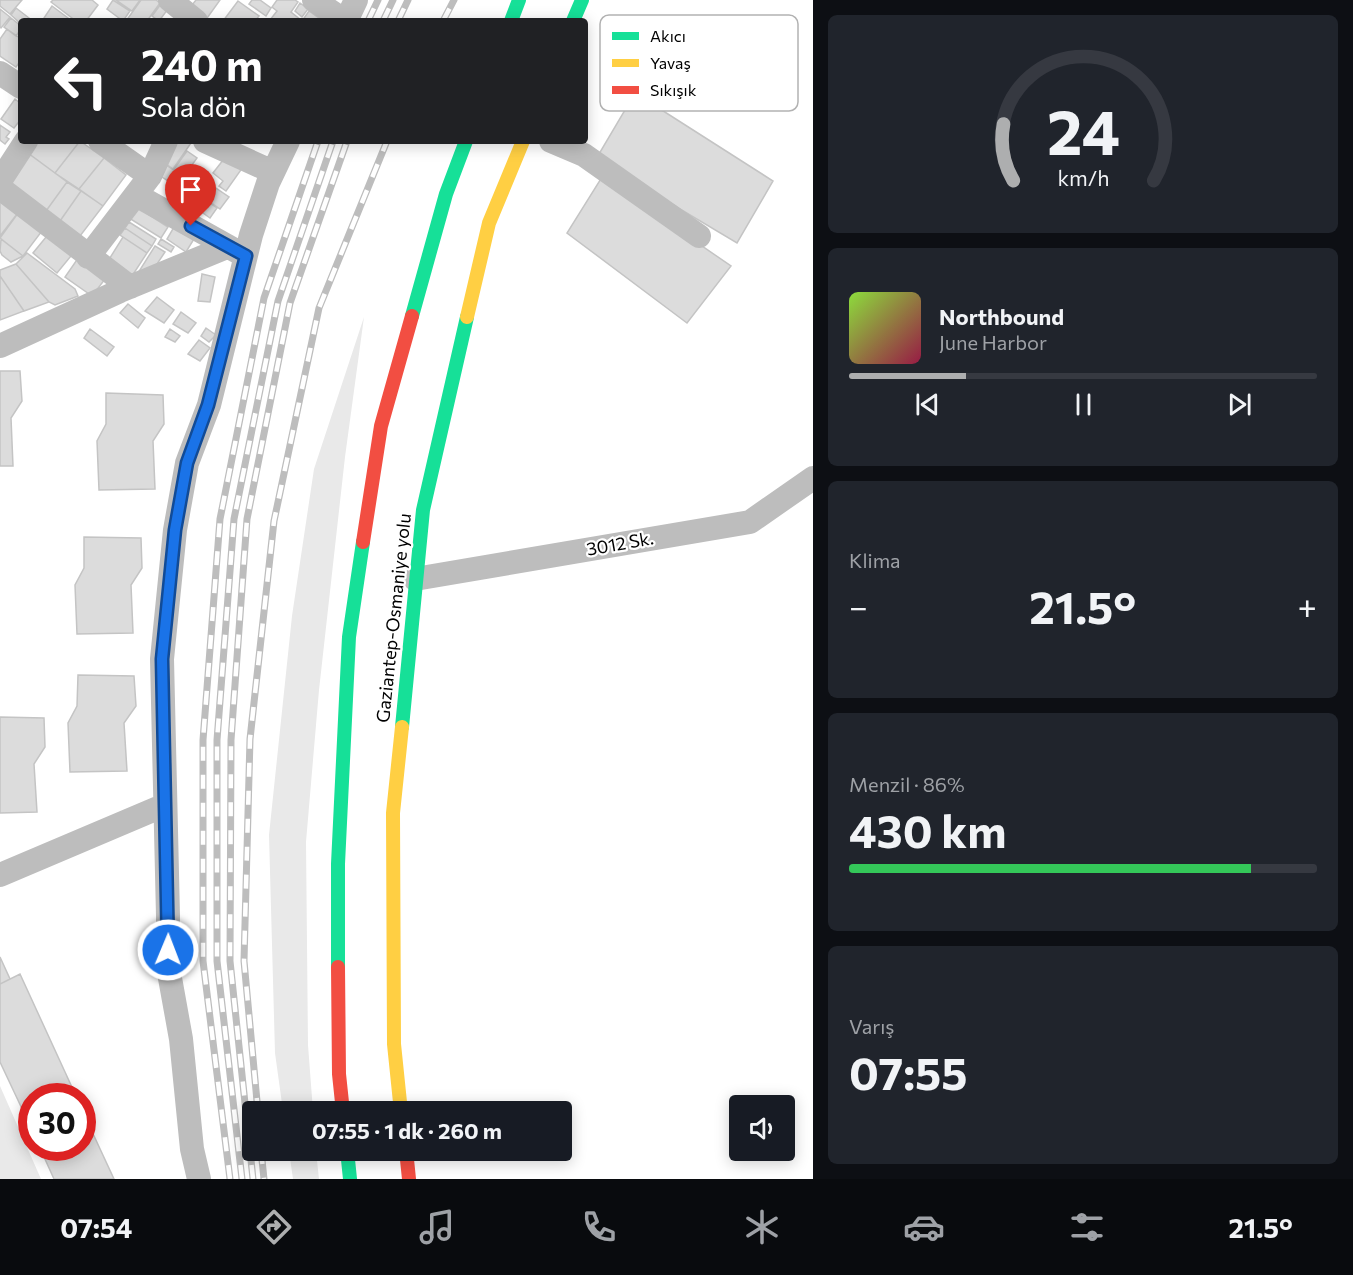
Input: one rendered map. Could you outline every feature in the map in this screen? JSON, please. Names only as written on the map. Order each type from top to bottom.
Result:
[{"type":"highway","points":[[512,18],[519,0]]},
{"type":"highway","points":[[574,18],[582,0]]},
{"type":"highway","name":"Gaziantep-Osmaniye yolu","points":[[342,1101],[339,1074],[338,864],[349,637],[381,426],[446,194],[465,144]]},
{"type":"highway","name":"Gaziantep-Osmaniye yolu","points":[[400,1101],[394,1044],[393,813],[423,510],[489,223],[522,144]]},
{"type":"highway","points":[[348,1161],[350,1179]]},
{"type":"highway","points":[[407,1161],[409,1179]]},
{"type":"street","points":[[170,0],[192,18]]},
{"type":"street","points":[[315,0],[342,18]]},
{"type":"street","points":[[347,18],[356,0]]},
{"type":"street","points":[[0,73],[18,85]]},
{"type":"street","points":[[0,181],[24,144]]},
{"type":"street","points":[[103,144],[143,185],[236,251]]},
{"type":"street","points":[[88,256],[143,185],[164,144]]},
{"type":"street","points":[[212,144],[273,171]]},
{"type":"street","points":[[200,1179],[192,1149],[181,1039],[168,967],[162,659],[175,530],[187,463],[208,405],[236,251],[286,144]]},
{"type":"street","points":[[558,144],[584,155],[699,236]]},
{"type":"street","points":[[0,188],[130,287]]},
{"type":"street","points":[[0,346],[130,287],[236,251]]},
{"type":"street","name":"3012 Sk.","points":[[415,579],[750,522],[813,478]]},
{"type":"street","points":[[0,875],[165,805]]},
{"type":"shaded area","points":[[364,317],[345,457],[319,690],[306,842],[308,1045],[312,1101],[282,1101],[275,1053],[269,835],[292,616],[314,469]]},
{"type":"shaded area","points":[[0,1086],[18,1127],[18,1161],[33,1161],[41,1179],[0,1179]]},
{"type":"shaded area","points":[[290,1161],[317,1161],[319,1179],[293,1179]]},
{"type":"building","points":[[0,0],[22,0],[10,14],[0,6]]},
{"type":"building","points":[[53,0],[92,0],[98,5],[88,18],[72,18],[51,2]]},
{"type":"building","points":[[113,0],[130,11],[125,18],[119,18],[107,9]]},
{"type":"building","points":[[116,0],[140,0],[132,11]]},
{"type":"building","points":[[141,0],[156,0],[160,3],[149,18],[128,18]]},
{"type":"building","points":[[196,0],[220,0],[207,18],[200,18],[188,10]]},
{"type":"building","points":[[252,0],[260,0],[271,8],[266,16],[249,4]]},
{"type":"building","points":[[277,0],[295,0],[298,2],[291,12],[298,18],[272,18],[277,11],[272,7]]},
{"type":"building","points":[[238,1],[259,16],[257,18],[225,18]]},
{"type":"building","points":[[300,3],[308,9],[302,17],[295,11]]},
{"type":"building","points":[[161,4],[168,9],[161,18],[152,16]]},
{"type":"building","points":[[52,6],[68,18],[44,18]]},
{"type":"building","points":[[16,8],[29,18],[18,18],[18,21],[11,15]]},
{"type":"building","points":[[0,9],[10,17],[1,28],[0,27]]},
{"type":"building","points":[[309,11],[319,18],[304,18]]},
{"type":"building","points":[[11,18],[18,24],[18,33],[16,36],[4,27]]},
{"type":"building","points":[[7,29],[18,37],[18,64],[16,67],[0,56],[0,39]]},
{"type":"building","points":[[15,99],[18,102],[18,123],[14,128],[1,119]]},
{"type":"building","points":[[624,111],[663,111],[773,181],[737,243],[596,159]]},
{"type":"building","points":[[0,125],[10,132],[5,144],[0,140]]},
{"type":"building","points":[[34,144],[78,144],[55,173],[28,153]]},
{"type":"building","points":[[78,144],[84,144],[104,158],[79,189],[55,173]]},
{"type":"building","points":[[171,144],[190,144],[173,169],[162,161]]},
{"type":"building","points":[[187,151],[197,158],[184,176],[174,169]]},
{"type":"building","points":[[28,153],[67,182],[46,211],[8,182]]},
{"type":"building","points":[[227,155],[243,167],[226,191],[219,186],[223,181],[213,173]]},
{"type":"building","points":[[104,158],[126,175],[103,206],[79,189]]},
{"type":"building","points":[[166,165],[194,181],[180,200],[175,197],[180,189],[159,175]]},
{"type":"building","points":[[602,177],[731,266],[687,323],[567,233]]},
{"type":"building","points":[[201,178],[229,197],[220,209],[193,190]]},
{"type":"building","points":[[67,182],[81,191],[60,221],[46,211]]},
{"type":"building","points":[[81,191],[103,206],[80,236],[60,221]]},
{"type":"building","points":[[0,193],[21,209],[0,236]]},
{"type":"building","points":[[187,193],[195,198],[188,207],[181,202]]},
{"type":"building","points":[[199,196],[217,208],[210,218],[192,205]]},
{"type":"building","points":[[137,207],[168,227],[161,238],[129,218]]},
{"type":"building","points":[[21,209],[45,227],[23,256],[0,238]]},
{"type":"building","points":[[129,222],[156,239],[152,246],[125,228]]},
{"type":"building","points":[[174,227],[194,239],[186,252],[167,239]]},
{"type":"building","points":[[125,228],[152,246],[147,253],[120,235]]},
{"type":"building","points":[[51,231],[75,251],[57,273],[33,253]]},
{"type":"building","points":[[123,237],[147,253],[132,276],[108,261]]},
{"type":"building","points":[[1,239],[23,256],[11,262],[0,251]]},
{"type":"building","points":[[161,239],[174,247],[171,252],[158,244]]},
{"type":"building","points":[[155,246],[165,252],[147,279],[138,273]]},
{"type":"building","points":[[27,253],[75,289],[78,296],[55,305],[49,302],[16,264]]},
{"type":"building","points":[[81,254],[109,274],[92,296],[65,277]]},
{"type":"building","points":[[16,264],[49,302],[24,311],[0,276],[0,270]]},
{"type":"building","points":[[202,274],[215,277],[210,302],[198,301]]},
{"type":"building","points":[[0,276],[24,311],[0,320]]},
{"type":"building","points":[[157,297],[174,310],[164,323],[145,311]]},
{"type":"building","points":[[128,304],[145,318],[138,328],[120,313]]},
{"type":"building","points":[[181,312],[196,323],[188,333],[173,324]]},
{"type":"building","points":[[206,328],[216,335],[209,342],[201,336]]},
{"type":"building","points":[[90,329],[114,347],[107,356],[84,338]]},
{"type":"building","points":[[170,329],[180,336],[175,342],[165,337]]},
{"type":"building","points":[[199,340],[210,348],[200,361],[188,354]]},
{"type":"building","points":[[0,371],[20,371],[22,401],[11,418],[13,466],[0,466]]},
{"type":"building","points":[[106,393],[163,395],[164,424],[153,441],[155,489],[99,490],[97,441],[106,424]]},
{"type":"building","points":[[84,537],[141,538],[142,568],[131,585],[133,633],[77,634],[75,585],[84,568]]},
{"type":"building","points":[[78,675],[134,676],[136,706],[124,723],[127,771],[70,772],[68,723],[77,706]]},
{"type":"building","points":[[0,717],[44,718],[45,747],[34,764],[37,812],[0,813]]},
{"type":"building","points":[[0,957],[10,979],[0,984]]},
{"type":"building","points":[[20,974],[70,1083],[18,1083],[18,1100],[0,1062],[0,984]]},
{"type":"building","points":[[96,1140],[114,1179],[54,1179],[46,1161],[96,1161]]},
{"type":"railway","points":[[369,18],[378,0]]},
{"type":"railway","points":[[384,18],[393,0]]},
{"type":"railway","points":[[399,18],[408,0]]},
{"type":"railway","points":[[445,18],[454,0]]},
{"type":"railway","points":[[230,1179],[203,961],[203,740],[220,519],[264,298],[317,144]]},
{"type":"railway","points":[[242,1179],[217,961],[217,740],[234,519],[278,301],[332,144]]},
{"type":"railway","points":[[253,1179],[230,961],[231,740],[247,519],[290,303],[346,144]]},
{"type":"railway","points":[[257,1101],[244,961],[250,739],[274,521],[319,308],[386,144]]},
{"type":"railway","points":[[262,1161],[264,1179]]},
{"type":"traffic: fast","points":[[512,18],[519,0]]},
{"type":"traffic: fast","points":[[574,18],[582,0]]},
{"type":"traffic: fast","points":[[412,316],[446,194],[465,144]]},
{"type":"traffic: fast","points":[[402,727],[423,510],[467,317]]},
{"type":"traffic: fast","points":[[338,967],[338,864],[349,637],[363,542]]},
{"type":"traffic: fast","points":[[348,1161],[350,1179]]},
{"type":"traffic: slow","points":[[467,317],[489,223],[522,144]]},
{"type":"traffic: slow","points":[[400,1101],[394,1044],[393,813],[402,727]]},
{"type":"traffic: jam","points":[[363,542],[381,426],[412,316]]},
{"type":"traffic: jam","points":[[338,967],[339,1074],[342,1101]]},
{"type":"traffic: jam","points":[[407,1161],[409,1179]]},
{"type":"route","points":[[168,950],[162,659],[175,530],[187,463],[208,405],[246,256],[191,226]]}]
